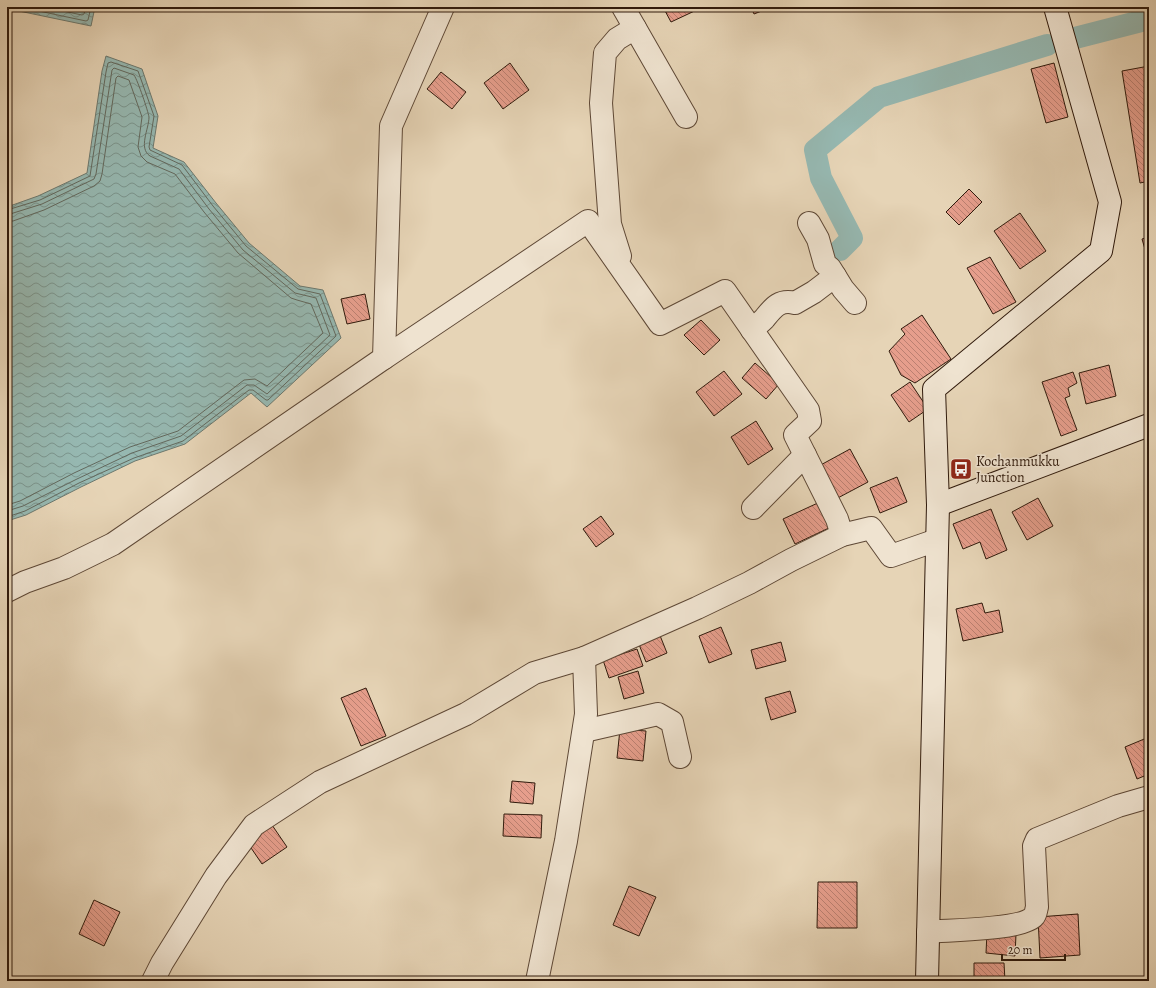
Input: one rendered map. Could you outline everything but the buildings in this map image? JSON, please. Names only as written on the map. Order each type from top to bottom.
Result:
[{"type":"street","points":[[384,358],[391,126],[443,7]]},
{"type":"street","points":[[623,7],[686,117]]},
{"type":"street","points":[[927,981],[938,505],[934,389],[1101,251],[1110,202],[1055,7]]},
{"type":"street","points":[[625,275],[610,224],[601,103],[605,53],[617,39],[635,28]]},
{"type":"street","points":[[7,591],[25,582],[64,568],[113,544],[384,358],[588,221],[660,324],[725,291],[808,410],[810,421],[795,435],[837,518],[842,535]]},
{"type":"street","points":[[811,227],[818,239],[825,264],[830,268],[854,303]]},
{"type":"street","points":[[752,330],[779,303],[789,301],[795,303],[814,292],[835,276]]},
{"type":"street","points":[[938,505],[1149,425]]},
{"type":"street","points":[[753,508],[805,455]]},
{"type":"street","points":[[153,981],[162,963],[216,876],[254,824],[320,782],[466,714],[534,673],[584,658],[697,608],[842,535],[871,528],[891,556],[937,540]]},
{"type":"street","points":[[537,981],[566,841],[584,732],[586,714],[584,658]]},
{"type":"street","points":[[584,732],[658,714],[672,722],[680,757]]},
{"type":"street","points":[[928,932],[1007,926],[1026,921],[1034,916],[1037,907],[1034,846],[1037,839],[1118,806],[1149,797]]},
{"type":"water","points":[[15,7],[95,7],[91,26],[14,10]]},
{"type":"water","points":[[106,56],[142,69],[158,116],[153,148],[184,162],[249,243],[300,286],[323,290],[341,338],[267,407],[251,393],[185,444],[135,461],[26,515],[7,521],[7,207],[38,196],[87,173],[102,71]]},
{"type":"waterway","points":[[1075,38],[1149,19]]},
{"type":"waterway","points":[[840,250],[852,238],[821,178],[815,150],[879,97],[1047,45]]},
{"type":"place","name":"Kochanmukku Junction","points":[[961,469]]}]
